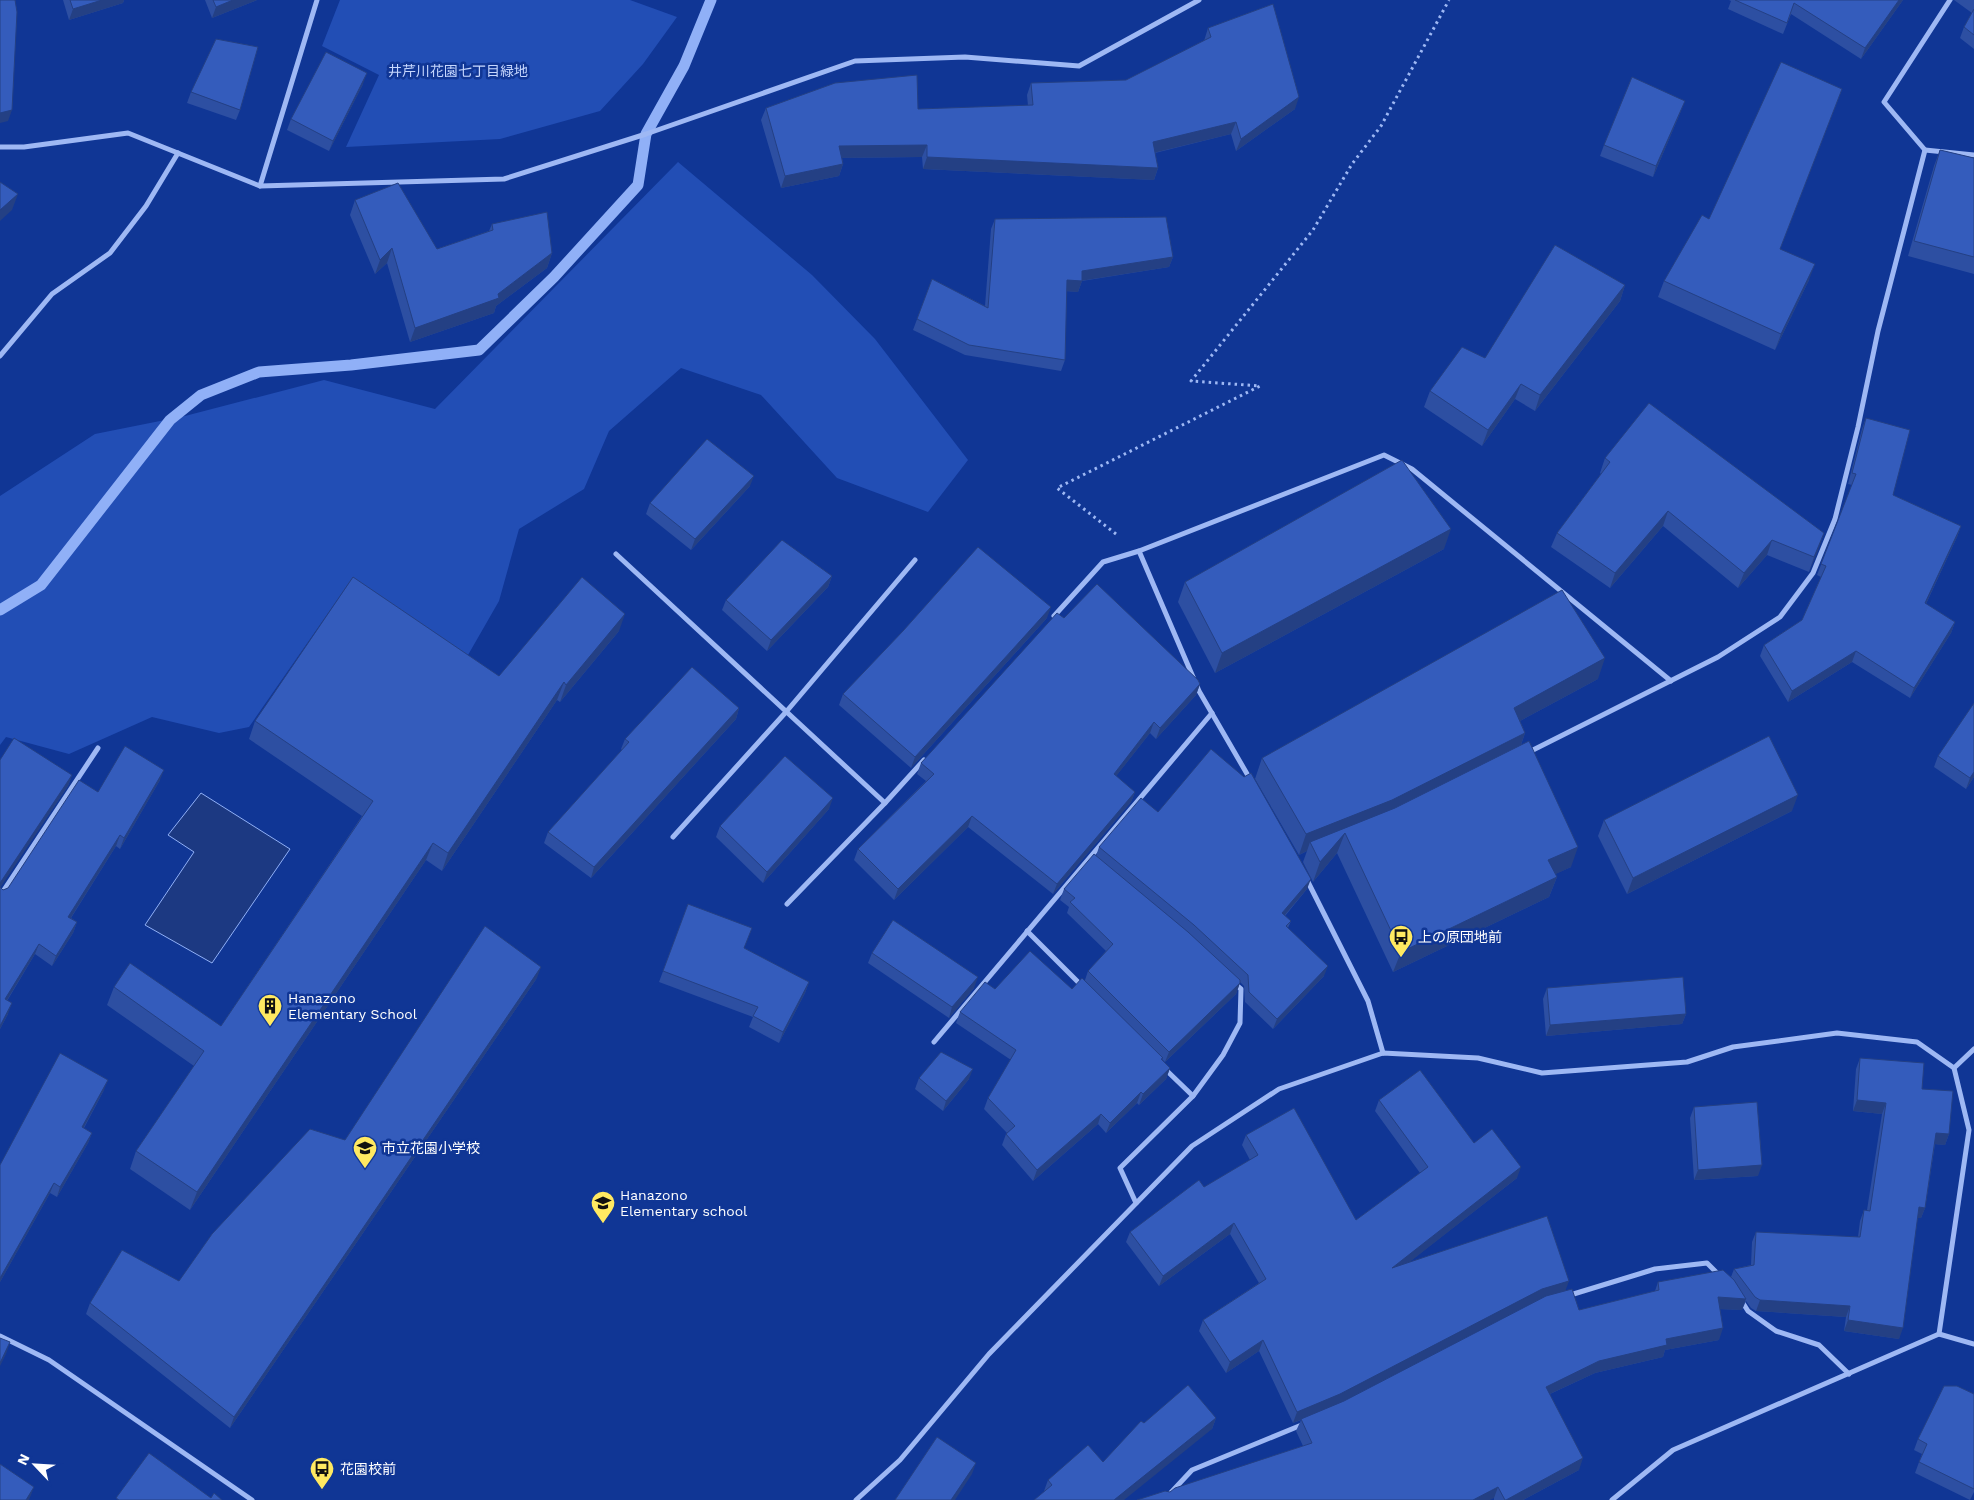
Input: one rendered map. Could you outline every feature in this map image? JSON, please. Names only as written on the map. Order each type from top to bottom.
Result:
[{"type":"street","points":[[260,186],[316,0]]},
{"type":"street","points":[[0,147],[24,147],[128,133],[260,186],[504,179],[646,134],[855,61],[965,56],[1079,66],[1199,0]]},
{"type":"street","points":[[1950,0],[1884,102],[1924,150],[1974,155]]},
{"type":"street","points":[[1519,757],[1718,657],[1780,618],[1812,573],[1835,518],[1858,428],[1878,331],[1924,150]]},
{"type":"street","points":[[0,356],[52,294],[110,253],[146,206],[178,153]]},
{"type":"street","points":[[1050,621],[1103,562],[1138,551],[1384,455],[1412,469],[1671,681]]},
{"type":"street","points":[[1138,551],[1199,691],[1255,786]]},
{"type":"street","points":[[616,554],[885,803]]},
{"type":"street","points":[[673,837],[786,712],[915,560]]},
{"type":"street","points":[[934,1042],[1212,713]]},
{"type":"street","points":[[0,896],[98,748]]},
{"type":"street","points":[[787,904],[932,752]]},
{"type":"street","points":[[1089,858],[1097,864]]},
{"type":"street","points":[[1302,869],[1368,1001],[1383,1053]]},
{"type":"street","points":[[1027,932],[1089,993]]},
{"type":"street","points":[[1136,1203],[1120,1168],[1193,1096],[1223,1055],[1240,1023],[1241,989],[1227,977]]},
{"type":"street","points":[[856,1500],[900,1460],[989,1354],[1192,1146],[1279,1089],[1383,1053],[1478,1058],[1542,1073],[1688,1062],[1732,1047],[1837,1032],[1917,1042],[1954,1068],[1969,1130],[1939,1334]]},
{"type":"street","points":[[1954,1068],[1974,1049]]},
{"type":"street","points":[[1158,1062],[1193,1096]]},
{"type":"street","points":[[1559,1298],[1655,1269],[1707,1263],[1727,1283]]},
{"type":"street","points":[[1738,1296],[1748,1311],[1776,1331],[1819,1345],[1849,1374]]},
{"type":"street","points":[[1612,1500],[1673,1450],[1939,1334],[1974,1344]]},
{"type":"street","points":[[0,1336],[49,1360],[252,1500]]},
{"type":"street","points":[[1164,1500],[1192,1470],[1311,1421]]},
{"type":"path","points":[[1138,551],[1056,488],[1260,386],[1191,381],[1313,230],[1352,164],[1381,126],[1449,0]]},
{"type":"green space","name":"井芹川花園七丁目緑地","points":[[340,0],[630,0],[677,17],[643,64],[600,111],[500,139],[346,147],[379,75],[322,46]]},
{"type":"green space","points":[[678,162],[812,275],[875,339],[968,460],[928,512],[837,478],[761,395],[681,368],[609,431],[584,489],[519,529],[499,601],[464,662],[349,583],[249,727],[219,733],[152,717],[69,754],[6,737],[0,745],[0,496],[95,434],[185,416],[324,380],[435,409]]},
{"type":"shaded area","points":[[201,793],[290,849],[212,963],[145,925],[194,852],[168,835]]},
{"type":"building","points":[[0,0],[15,0],[17,12],[12,110],[0,113]]},
{"type":"building","points":[[70,0],[102,0],[73,9]]},
{"type":"building","points":[[213,0],[233,0],[216,7]]},
{"type":"building","points":[[1735,0],[1899,0],[1865,48],[1794,3],[1787,23]]},
{"type":"building","points":[[1273,4],[1299,97],[1241,139],[1236,122],[1153,142],[1158,168],[927,157],[927,145],[839,146],[843,164],[785,176],[766,108],[835,83],[917,75],[918,109],[1033,105],[1031,83],[1126,80],[1211,37],[1208,28]]},
{"type":"building","points":[[1974,9],[1974,35],[1964,27]]},
{"type":"building","points":[[216,39],[258,47],[240,110],[191,92]]},
{"type":"building","points":[[326,52],[367,73],[333,141],[291,119]]},
{"type":"building","points":[[1781,62],[1842,89],[1780,249],[1815,264],[1781,334],[1664,281],[1702,215],[1709,219]]},
{"type":"building","points":[[1632,77],[1685,101],[1656,166],[1604,145]]},
{"type":"building","points":[[1940,150],[1974,158],[1974,257],[1914,241]]},
{"type":"building","points":[[0,182],[18,194],[0,210]]},
{"type":"building","points":[[398,183],[437,249],[493,230],[492,224],[547,212],[552,253],[498,294],[499,298],[415,328],[392,248],[380,260],[355,200]]},
{"type":"building","points":[[1166,217],[1173,257],[1082,271],[1082,281],[1067,280],[1065,360],[969,345],[917,319],[932,279],[988,308],[995,219]]},
{"type":"building","points":[[1555,245],[1625,285],[1540,395],[1521,384],[1488,430],[1430,391],[1462,347],[1485,358]]},
{"type":"building","points":[[1649,403],[1824,533],[1814,557],[1772,540],[1744,573],[1668,511],[1615,573],[1557,533],[1610,462],[1605,458]]},
{"type":"building","points":[[1866,418],[1910,430],[1893,495],[1961,526],[1925,603],[1955,622],[1914,688],[1856,651],[1792,691],[1764,645],[1802,620],[1826,566],[1821,564],[1856,474],[1852,473]]},
{"type":"building","points":[[707,439],[754,476],[695,539],[650,503]]},
{"type":"building","points":[[1402,460],[1451,529],[1222,653],[1185,582]]},
{"type":"building","points":[[782,540],[832,576],[771,640],[726,600]]},
{"type":"building","points":[[978,547],[1051,607],[915,757],[843,694],[903,631]]},
{"type":"building","points":[[353,577],[499,676],[582,577],[625,614],[566,685],[564,682],[448,853],[433,843],[197,1192],[136,1151],[204,1051],[114,987],[130,963],[221,1026],[373,801],[255,721]]},
{"type":"building","points":[[1097,584],[1200,684],[1160,728],[1154,722],[1114,774],[1135,792],[1057,884],[972,816],[898,889],[858,849],[934,774],[921,763],[1057,613],[1064,618]]},
{"type":"building","points":[[1562,590],[1605,658],[1514,708],[1525,733],[1392,800],[1306,834],[1262,758]]},
{"type":"building","points":[[692,667],[739,708],[594,867],[548,832],[629,742],[625,739]]},
{"type":"building","points":[[1974,703],[1974,772],[1970,778],[1938,756]]},
{"type":"building","points":[[1769,736],[1798,795],[1633,878],[1604,820]]},
{"type":"building","points":[[14,738],[72,775],[0,883],[0,760]]},
{"type":"building","points":[[1529,741],[1578,847],[1548,860],[1557,877],[1401,952],[1345,833],[1320,862],[1310,842],[1395,808]]},
{"type":"building","points":[[125,746],[164,770],[124,838],[120,835],[68,917],[77,922],[56,956],[39,944],[5,999],[12,1003],[0,1026],[0,887],[3,890],[8,888],[79,780],[98,792]]},
{"type":"building","points":[[1211,749],[1244,777],[1251,773],[1311,879],[1282,913],[1291,921],[1286,926],[1328,966],[1277,1019],[1249,992],[1248,975],[1194,925],[1099,847],[1141,798],[1158,812]]},
{"type":"building","points":[[785,756],[833,798],[767,872],[720,826]]},
{"type":"building","points":[[1094,854],[1188,932],[1240,980],[1240,983],[1169,1052],[1088,971],[1113,944],[1070,902],[1075,898],[1064,889]]},
{"type":"building","points":[[688,904],[752,928],[744,948],[809,982],[783,1032],[753,1016],[758,1007],[663,971]]},
{"type":"building","points":[[893,920],[978,977],[952,1007],[872,953]]},
{"type":"building","points":[[485,926],[541,967],[234,1417],[90,1303],[122,1250],[179,1281],[212,1234],[310,1129],[345,1140]]},
{"type":"building","points":[[1030,951],[1072,989],[1082,978],[1163,1058],[1161,1059],[1170,1068],[1143,1094],[1141,1092],[1110,1123],[1101,1114],[1037,1170],[1006,1134],[1015,1126],[988,1098],[1016,1050],[960,1012],[985,982],[995,989]]},
{"type":"building","points":[[1683,977],[1686,1014],[1550,1025],[1547,988]]},
{"type":"building","points":[[941,1052],[973,1069],[946,1101],[919,1078]]},
{"type":"building","points":[[60,1053],[108,1080],[82,1127],[92,1133],[60,1187],[54,1183],[0,1278],[0,1165]]},
{"type":"building","points":[[1860,1058],[1924,1063],[1922,1089],[1953,1091],[1949,1134],[1936,1133],[1925,1208],[1919,1207],[1903,1328],[1848,1320],[1850,1306],[1760,1300],[1755,1297],[1734,1269],[1754,1265],[1756,1232],[1860,1237],[1864,1210],[1870,1211],[1886,1103],[1857,1100]]},
{"type":"building","points":[[1420,1070],[1474,1143],[1492,1129],[1521,1167],[1392,1268],[1547,1216],[1569,1281],[1542,1289],[1340,1394],[1297,1412],[1263,1340],[1230,1362],[1203,1320],[1266,1279],[1234,1223],[1163,1276],[1130,1232],[1199,1180],[1204,1187],[1258,1155],[1246,1135],[1294,1108],[1356,1220],[1428,1167],[1379,1100]]},
{"type":"building","points":[[1757,1102],[1762,1165],[1698,1170],[1694,1107]]},
{"type":"building","points":[[1723,1270],[1734,1280],[1746,1299],[1718,1297],[1723,1328],[1666,1339],[1667,1345],[1599,1361],[1546,1387],[1583,1458],[1506,1500],[1498,1487],[1473,1500],[1137,1500],[1165,1491],[1170,1492],[1175,1488],[1312,1443],[1301,1419],[1344,1401],[1546,1296],[1572,1289],[1579,1310],[1659,1290],[1658,1282]]},
{"type":"building","points":[[0,1338],[10,1342],[0,1363]]},
{"type":"building","points":[[1188,1385],[1216,1418],[1114,1500],[1034,1500],[1052,1485],[1048,1480],[1088,1445],[1103,1462],[1141,1421],[1144,1423]]},
{"type":"building","points":[[1944,1386],[1957,1386],[1974,1394],[1974,1489],[1919,1462],[1927,1444],[1918,1439]]},
{"type":"building","points":[[937,1437],[976,1463],[951,1500],[895,1500]]},
{"type":"building","points":[[149,1453],[211,1498],[214,1493],[222,1500],[119,1500],[116,1498]]},
{"type":"building","points":[[0,1464],[34,1487],[26,1500],[0,1500]]},
{"type":"waterway","points":[[0,610],[41,585],[170,420],[201,395],[259,372],[351,365],[479,350],[554,277],[638,185],[646,134],[684,66],[711,0]]},
{"type":"place","name":"上の原団地前","points":[[1401,958]]},
{"type":"place","name":"Hanazono Elementary School","points":[[270,1027]]},
{"type":"place","name":"市立花園小学校","points":[[365,1169]]},
{"type":"place","name":"Hanazono Elementary school","points":[[603,1224]]},
{"type":"place","name":"花園校前","points":[[322,1490]]}]
